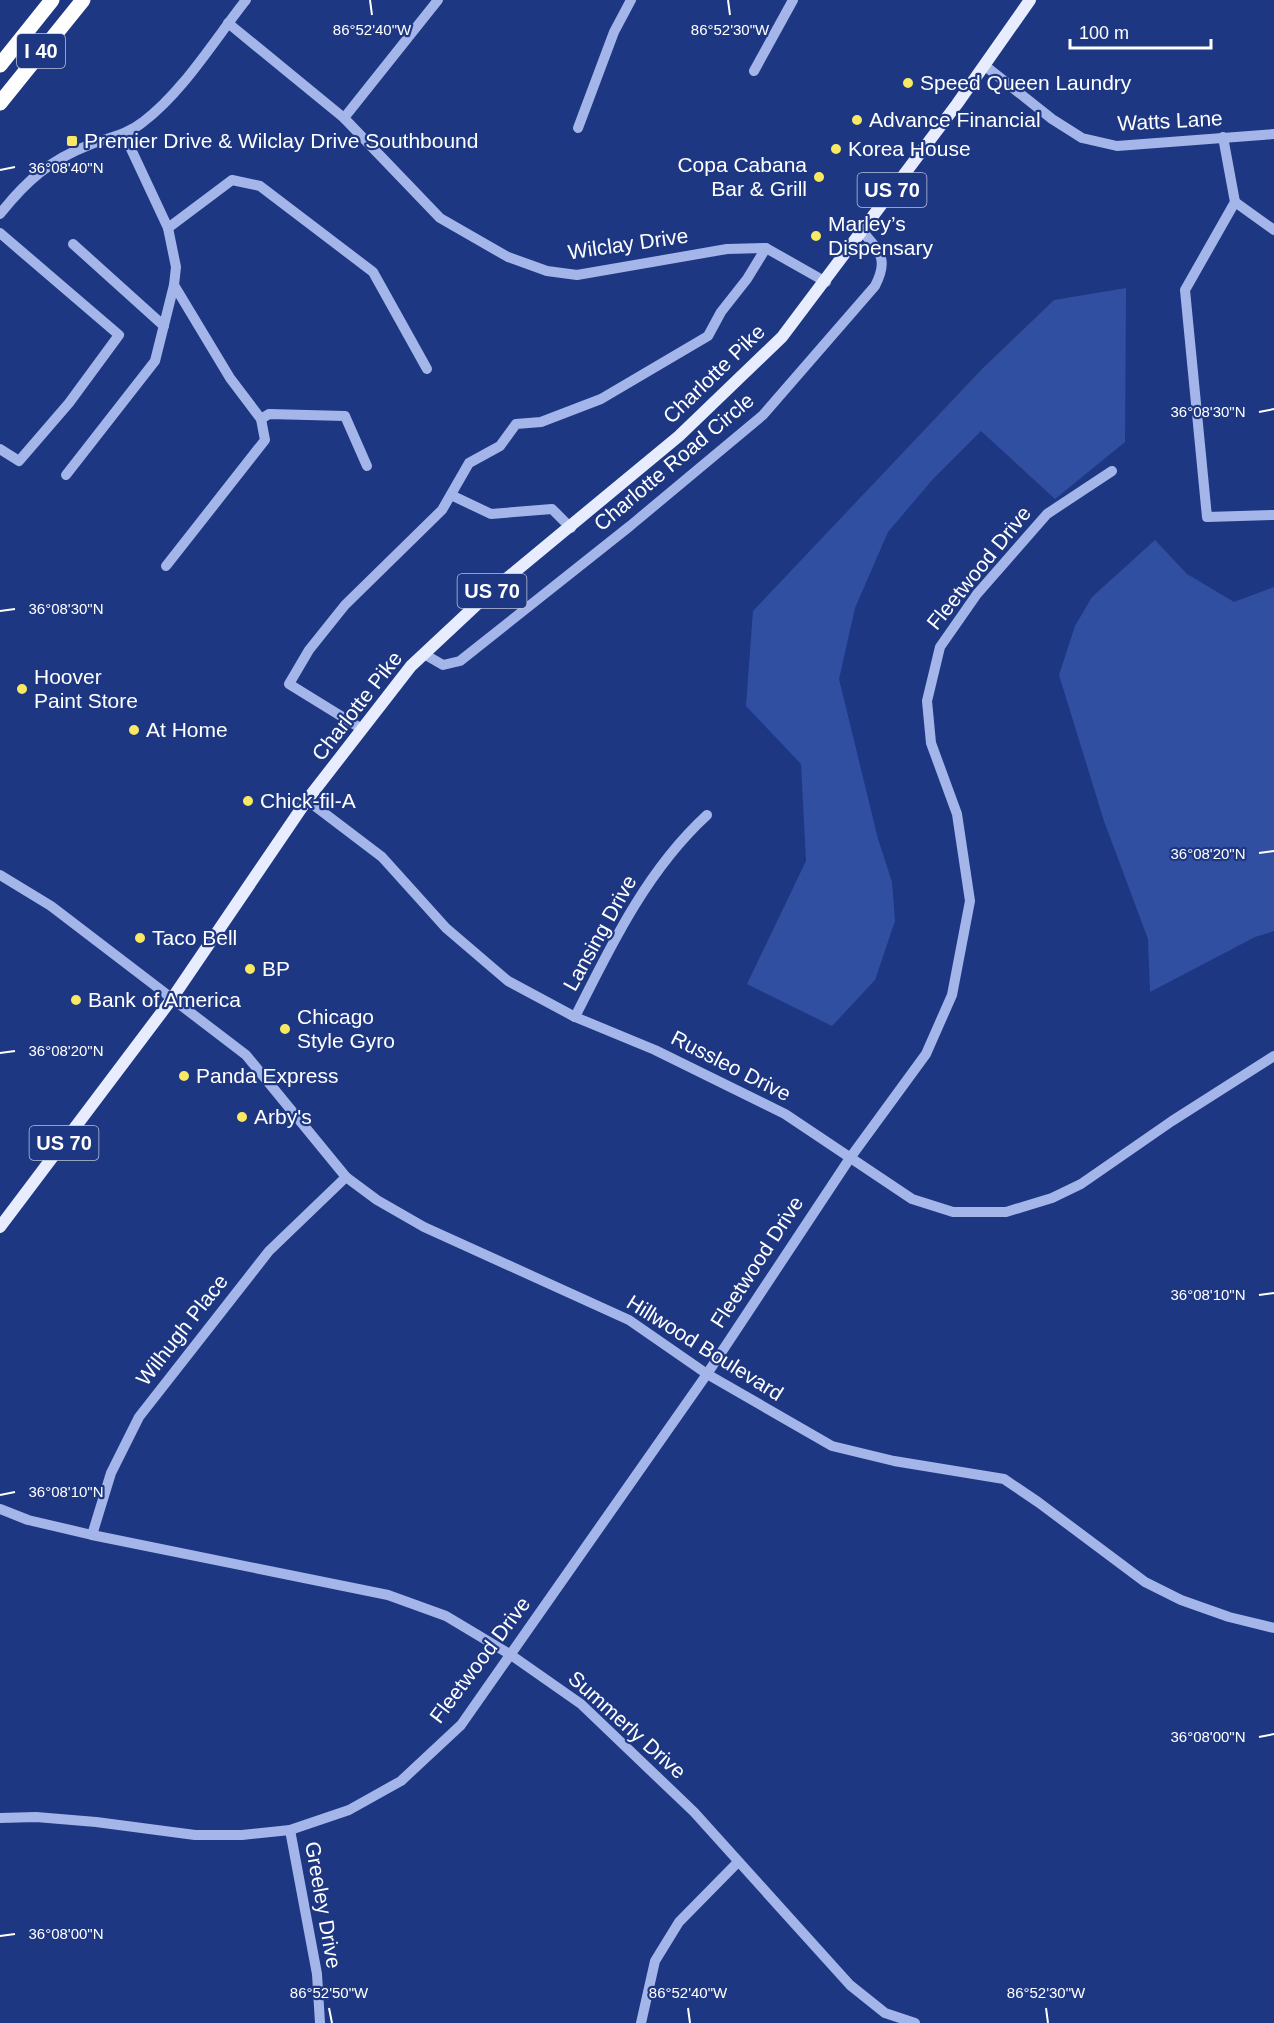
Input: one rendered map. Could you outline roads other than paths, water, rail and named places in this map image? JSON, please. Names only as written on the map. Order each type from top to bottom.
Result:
[{"type":"highway","name":"I 40","points":[[0,65],[52,0]]},
{"type":"highway","name":"I 40","points":[[0,103],[83,0]]},
{"type":"main road","name":"US 70","points":[[826,282],[984,65],[1025,2]]},
{"type":"main road","name":"Charlotte Pike","points":[[0,1227],[171,999],[307,800],[411,666],[488,594],[571,528],[678,436],[782,337],[826,282]]},
{"type":"street","points":[[0,214],[22,185],[68,154],[124,134],[142,124],[164,104],[246,0]]},
{"type":"street","points":[[344,118],[438,0]]},
{"type":"street","points":[[578,128],[614,32],[631,0]]},
{"type":"street","points":[[754,70],[793,0]]},
{"type":"street","name":"Wilclay Drive","points":[[228,23],[344,118],[440,218],[508,257],[547,270],[577,275],[727,249],[766,248]]},
{"type":"street","name":"Watts Lane","points":[[984,65],[1052,119],[1082,138],[1117,146],[1274,134]]},
{"type":"street","points":[[66,475],[155,361],[174,285],[176,267],[168,228],[124,134]]},
{"type":"street","points":[[1224,137],[1235,202],[1185,290],[1207,517],[1274,515]]},
{"type":"street","points":[[168,228],[232,180],[260,186],[373,272],[427,369]]},
{"type":"street","points":[[1235,202],[1274,230]]},
{"type":"street","name":"Charlotte Road Circle","points":[[424,654],[443,665],[460,661],[630,526],[763,415],[875,286],[882,272],[881,254],[862,231]]},
{"type":"street","points":[[0,233],[119,335],[69,403],[19,461],[0,449]]},
{"type":"street","points":[[73,244],[164,326]]},
{"type":"street","points":[[362,729],[289,684],[309,650],[345,605],[442,510],[469,463],[500,446],[516,424],[541,422],[601,399],[708,336],[721,312],[747,279],[766,248],[826,282]]},
{"type":"street","points":[[166,566],[265,440],[261,419],[230,378],[174,285]]},
{"type":"street","points":[[261,419],[269,414],[345,416],[367,466]]},
{"type":"street","name":"Fleetwood Drive","points":[[0,1818],[36,1817],[87,1821],[195,1835],[242,1835],[290,1830],[349,1810],[401,1780],[461,1725],[707,1374],[850,1158],[926,1054],[952,995],[970,901],[957,814],[931,743],[927,701],[940,647],[987,582],[1047,514],[1112,471]]},
{"type":"street","points":[[451,495],[491,514],[552,509],[571,528]]},
{"type":"street","name":"Russleo Drive","points":[[307,800],[381,858],[479,959],[508,981],[575,1017],[655,1050],[785,1114],[912,1199],[953,1212],[1006,1212],[1030,1206],[1081,1184],[1172,1120],[1274,1056]]},
{"type":"street","name":"Lansing Drive","points":[[575,1017],[616,934],[650,881],[694,827],[707,815]]},
{"type":"street","name":"Hillwood Boulevard","points":[[0,875],[51,906],[246,1055],[346,1177],[377,1200],[424,1227],[629,1320],[707,1374],[832,1446],[894,1461],[1004,1479],[1155,1587],[1181,1600],[1229,1617],[1274,1628]]},
{"type":"street","name":"Wilhugh Place","points":[[92,1535],[111,1473],[139,1417],[269,1251],[346,1177]]},
{"type":"street","name":"Summerly Drive","points":[[0,1509],[28,1520],[92,1535],[388,1595],[446,1616],[511,1655],[581,1704],[694,1812],[850,1985],[885,2013],[915,2023]]},
{"type":"street","name":"Greeley Drive","points":[[290,1830],[317,1974],[320,2023]]},
{"type":"street","points":[[642,2023],[655,1961],[679,1922],[738,1862]]},
{"type":"place","name":"Speed Queen Laundry","points":[[908,83]]},
{"type":"place","name":"Advance Financial","points":[[857,120]]},
{"type":"place","name":"Premier Drive & Wilclay Drive Southbound","points":[[72,141]]},
{"type":"place","name":"Korea House","points":[[836,149]]},
{"type":"place","name":"Copa Cabana Bar & Grill","points":[[819,177]]},
{"type":"place","name":"Marley’s Dispensary","points":[[816,236]]},
{"type":"place","name":"Hoover Paint Store","points":[[22,689]]},
{"type":"place","name":"At Home","points":[[134,730]]},
{"type":"place","name":"Chick-fil-A","points":[[248,801]]},
{"type":"place","name":"Taco Bell","points":[[140,938]]},
{"type":"place","name":"BP","points":[[250,969]]},
{"type":"place","name":"Bank of America","points":[[76,1000]]},
{"type":"place","name":"Chicago Style Gyro","points":[[285,1029]]},
{"type":"place","name":"Panda Express","points":[[184,1076]]},
{"type":"place","name":"Arby's","points":[[242,1117]]}]
